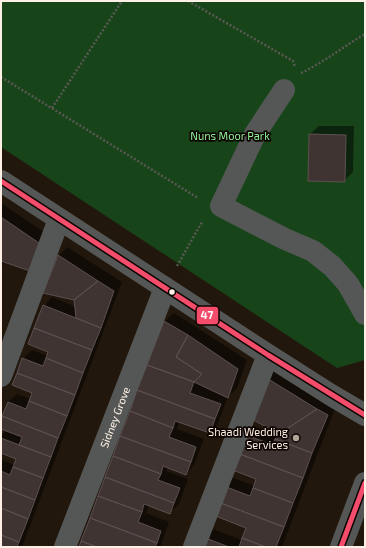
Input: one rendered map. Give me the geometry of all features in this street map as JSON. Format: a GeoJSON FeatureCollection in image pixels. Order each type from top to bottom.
{"type":"FeatureCollection","features":[{"type":"Feature","properties":{"kind":"street"},"geometry":{"type":"LineString","coordinates":[[291,83],[255,134],[216,205],[313,251],[332,266],[348,284],[365,314]]}},
{"type":"Feature","properties":{"kind":"street"},"geometry":{"type":"LineString","coordinates":[[1,181],[268,355],[365,415]]}},
{"type":"Feature","properties":{"kind":"street"},"geometry":{"type":"LineString","coordinates":[[1,376],[59,219]]}},
{"type":"Feature","properties":{"kind":"street","name":"Sidney Grove"},"geometry":{"type":"LineString","coordinates":[[65,547],[165,288]]}},
{"type":"Feature","properties":{"kind":"street"},"geometry":{"type":"LineString","coordinates":[[194,547],[268,355]]}},
{"type":"Feature","properties":{"kind":"street"},"geometry":{"type":"LineString","coordinates":[[341,547],[365,483]]}},
{"type":"Feature","properties":{"kind":"path"},"geometry":{"type":"LineString","coordinates":[[52,108],[122,1]]}},
{"type":"Feature","properties":{"kind":"path"},"geometry":{"type":"LineString","coordinates":[[188,1],[293,61],[291,83]]}},
{"type":"Feature","properties":{"kind":"path"},"geometry":{"type":"LineString","coordinates":[[291,83],[345,45],[365,34]]}},
{"type":"Feature","properties":{"kind":"path"},"geometry":{"type":"LineString","coordinates":[[1,77],[193,196],[216,205],[165,288]]}},
{"type":"Feature","properties":{"kind":"green space","name":"Nuns Moor Park"},"geometry":{"type":"Polygon","coordinates":[[[1,1],[365,1],[365,360],[337,368],[1,147],[1,1]]]}},
{"type":"Feature","properties":{"kind":"building"},"geometry":{"type":"Polygon","coordinates":[[[309,134],[346,135],[345,182],[308,181],[309,134]]]}},
{"type":"Feature","properties":{"kind":"building"},"geometry":{"type":"Polygon","coordinates":[[[1,217],[39,243],[30,271],[1,261],[1,217]]]}},
{"type":"Feature","properties":{"kind":"building"},"geometry":{"type":"Polygon","coordinates":[[[58,255],[98,281],[74,300],[43,293],[58,255]]]}},
{"type":"Feature","properties":{"kind":"building"},"geometry":{"type":"Polygon","coordinates":[[[98,281],[114,291],[101,328],[76,318],[74,300],[98,281]]]}},
{"type":"Feature","properties":{"kind":"building"},"geometry":{"type":"Polygon","coordinates":[[[43,305],[101,328],[92,350],[34,328],[43,305]]]}},
{"type":"Feature","properties":{"kind":"building"},"geometry":{"type":"Polygon","coordinates":[[[164,321],[188,335],[176,357],[202,374],[194,382],[147,365],[164,321]]]}},
{"type":"Feature","properties":{"kind":"building"},"geometry":{"type":"Polygon","coordinates":[[[34,328],[92,350],[83,373],[46,358],[48,352],[28,344],[34,328]]]}},
{"type":"Feature","properties":{"kind":"building"},"geometry":{"type":"Polygon","coordinates":[[[188,335],[238,369],[228,398],[194,382],[202,374],[176,357],[188,335]]]}},
{"type":"Feature","properties":{"kind":"building"},"geometry":{"type":"Polygon","coordinates":[[[22,358],[43,366],[46,358],[83,373],[75,395],[17,373],[22,358]]]}},
{"type":"Feature","properties":{"kind":"building"},"geometry":{"type":"Polygon","coordinates":[[[147,365],[194,382],[190,393],[221,404],[215,419],[137,390],[147,365]]]}},
{"type":"Feature","properties":{"kind":"building"},"geometry":{"type":"Polygon","coordinates":[[[17,373],[75,395],[67,416],[29,401],[32,393],[12,385],[17,373]]]}},
{"type":"Feature","properties":{"kind":"building"},"geometry":{"type":"Polygon","coordinates":[[[265,377],[317,409],[279,434],[248,417],[265,377]]]}},
{"type":"Feature","properties":{"kind":"building"},"geometry":{"type":"Polygon","coordinates":[[[137,390],[215,419],[210,433],[175,421],[173,428],[130,411],[137,390]]]}},
{"type":"Feature","properties":{"kind":"building"},"geometry":{"type":"Polygon","coordinates":[[[29,401],[67,416],[58,438],[2,416],[8,402],[26,409],[29,401]]]}},
{"type":"Feature","properties":{"kind":"building"},"geometry":{"type":"Polygon","coordinates":[[[317,409],[328,415],[312,453],[275,439],[279,434],[317,409]]]}},
{"type":"Feature","properties":{"kind":"building"},"geometry":{"type":"Polygon","coordinates":[[[130,411],[173,428],[169,437],[196,447],[191,462],[120,436],[130,411]]]}},
{"type":"Feature","properties":{"kind":"building"},"geometry":{"type":"Polygon","coordinates":[[[2,416],[58,438],[51,457],[19,445],[22,437],[1,429],[2,416]]]}},
{"type":"Feature","properties":{"kind":"building"},"geometry":{"type":"Polygon","coordinates":[[[244,434],[273,445],[275,439],[312,453],[303,478],[237,453],[244,434]]]}},
{"type":"Feature","properties":{"kind":"building"},"geometry":{"type":"Polygon","coordinates":[[[120,436],[191,462],[186,475],[163,466],[161,474],[113,456],[120,436]]]}},
{"type":"Feature","properties":{"kind":"building"},"geometry":{"type":"Polygon","coordinates":[[[1,438],[51,457],[43,478],[13,467],[16,459],[1,453],[1,438]]]}},
{"type":"Feature","properties":{"kind":"building"},"geometry":{"type":"Polygon","coordinates":[[[237,453],[303,478],[293,503],[253,488],[256,479],[230,469],[237,453]]]}},
{"type":"Feature","properties":{"kind":"building"},"geometry":{"type":"Polygon","coordinates":[[[113,456],[161,474],[158,480],[180,488],[174,503],[105,477],[113,456]]]}},
{"type":"Feature","properties":{"kind":"building"},"geometry":{"type":"Polygon","coordinates":[[[13,467],[43,478],[35,500],[1,487],[1,471],[10,475],[13,467]]]}},
{"type":"Feature","properties":{"kind":"building"},"geometry":{"type":"Polygon","coordinates":[[[105,477],[174,503],[170,514],[144,504],[142,512],[98,496],[105,477]]]}},
{"type":"Feature","properties":{"kind":"building"},"geometry":{"type":"Polygon","coordinates":[[[224,486],[250,496],[253,488],[293,503],[284,527],[218,502],[224,486]]]}},
{"type":"Feature","properties":{"kind":"building"},"geometry":{"type":"Polygon","coordinates":[[[1,487],[35,500],[28,519],[1,508],[1,487]]]}},
{"type":"Feature","properties":{"kind":"building"},"geometry":{"type":"Polygon","coordinates":[[[98,496],[142,512],[138,522],[161,531],[157,543],[90,518],[98,496]]]}},
{"type":"Feature","properties":{"kind":"building"},"geometry":{"type":"Polygon","coordinates":[[[218,502],[284,527],[276,547],[266,547],[242,538],[246,528],[213,515],[218,502]]]}},
{"type":"Feature","properties":{"kind":"building"},"geometry":{"type":"Polygon","coordinates":[[[1,508],[28,519],[19,542],[1,535],[1,508]]]}},
{"type":"Feature","properties":{"kind":"building"},"geometry":{"type":"Polygon","coordinates":[[[90,518],[157,543],[155,547],[97,547],[81,541],[90,518]]]}},
{"type":"Feature","properties":{"kind":"building"},"geometry":{"type":"Polygon","coordinates":[[[1,535],[19,542],[17,547],[1,547],[1,535]]]}},
{"type":"Feature","properties":{"kind":"building"},"geometry":{"type":"Polygon","coordinates":[[[203,537],[229,547],[199,547],[203,537]]]}},
{"type":"Feature","properties":{"kind":"building"},"geometry":{"type":"Polygon","coordinates":[[[242,538],[266,547],[239,547],[242,538]]]}},
{"type":"Feature","properties":{"kind":"building"},"geometry":{"type":"Polygon","coordinates":[[[81,541],[97,547],[79,547],[81,541]]]}},
{"type":"Feature","properties":{"kind":"transit line","name":"47"},"geometry":{"type":"LineString","coordinates":[[1,181],[268,355],[365,415]]}},
{"type":"Feature","properties":{"kind":"transit line","name":"47"},"geometry":{"type":"LineString","coordinates":[[341,547],[365,483]]}},
{"type":"Feature","properties":{"kind":"place","name":"Shaadi Wedding Services"},"geometry":{"type":"Point","coordinates":[296,438]}}]}
